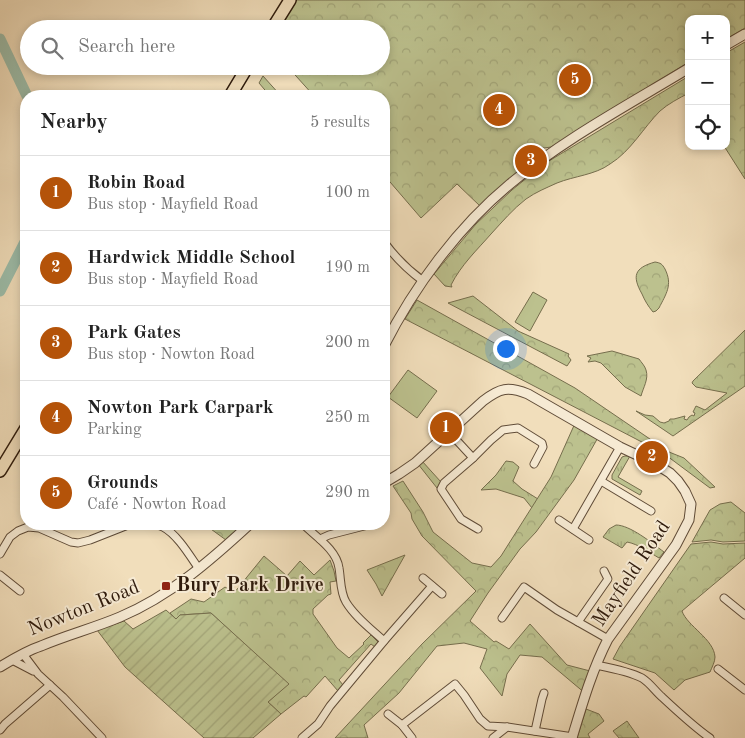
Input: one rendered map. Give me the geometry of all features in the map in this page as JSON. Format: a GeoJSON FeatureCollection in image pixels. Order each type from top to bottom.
{"type":"FeatureCollection","features":[{"type":"Feature","properties":{"kind":"highway"},"geometry":{"type":"LineString","coordinates":[[278,20],[290,0]]}},
{"type":"Feature","properties":{"kind":"highway"},"geometry":{"type":"LineString","coordinates":[[234,90],[243,75]]}},
{"type":"Feature","properties":{"kind":"highway"},"geometry":{"type":"LineString","coordinates":[[0,471],[20,438]]}},
{"type":"Feature","properties":{"kind":"street"},"geometry":{"type":"LineString","coordinates":[[730,43],[745,34]]}},
{"type":"Feature","properties":{"kind":"street"},"geometry":{"type":"LineString","coordinates":[[390,335],[400,316],[446,249],[509,184],[540,160],[685,70]]}},
{"type":"Feature","properties":{"kind":"street"},"geometry":{"type":"LineString","coordinates":[[390,250],[402,264],[423,281]]}},
{"type":"Feature","properties":{"kind":"street","name":"Mayfield Road"},"geometry":{"type":"LineString","coordinates":[[390,479],[415,462],[494,392],[504,389],[517,390],[528,394],[654,463],[670,473],[678,481],[691,504],[689,520],[676,546],[608,639],[591,678],[572,737]]}},
{"type":"Feature","properties":{"kind":"street"},"geometry":{"type":"LineString","coordinates":[[478,529],[461,519],[441,490],[444,483],[503,430],[518,428],[542,443],[543,447],[534,464]]}},
{"type":"Feature","properties":{"kind":"street"},"geometry":{"type":"LineString","coordinates":[[449,432],[473,458]]}},
{"type":"Feature","properties":{"kind":"street"},"geometry":{"type":"LineString","coordinates":[[573,529],[620,446]]}},
{"type":"Feature","properties":{"kind":"street"},"geometry":{"type":"LineString","coordinates":[[601,481],[651,511]]}},
{"type":"Feature","properties":{"kind":"street"},"geometry":{"type":"LineString","coordinates":[[559,520],[590,540]]}},
{"type":"Feature","properties":{"kind":"street"},"geometry":{"type":"LineString","coordinates":[[0,554],[10,537],[20,530]]}},
{"type":"Feature","properties":{"kind":"street"},"geometry":{"type":"LineString","coordinates":[[44,530],[71,542],[78,543],[113,530]]}},
{"type":"Feature","properties":{"kind":"street"},"geometry":{"type":"LineString","coordinates":[[167,530],[200,569]]}},
{"type":"Feature","properties":{"kind":"street","name":"Nowton Road"},"geometry":{"type":"LineString","coordinates":[[0,667],[39,646],[122,616],[159,597],[200,569],[243,530]]}},
{"type":"Feature","properties":{"kind":"street"},"geometry":{"type":"LineString","coordinates":[[310,530],[336,558],[346,602],[361,620],[384,641]]}},
{"type":"Feature","properties":{"kind":"street"},"geometry":{"type":"LineString","coordinates":[[320,539],[349,530]]}},
{"type":"Feature","properties":{"kind":"street"},"geometry":{"type":"LineString","coordinates":[[578,622],[608,579],[604,571]]}},
{"type":"Feature","properties":{"kind":"street"},"geometry":{"type":"LineString","coordinates":[[0,575],[17,586]]}},
{"type":"Feature","properties":{"kind":"street"},"geometry":{"type":"LineString","coordinates":[[423,578],[442,594]]}},
{"type":"Feature","properties":{"kind":"street"},"geometry":{"type":"LineString","coordinates":[[302,738],[318,724],[330,706],[432,586]]}},
{"type":"Feature","properties":{"kind":"street"},"geometry":{"type":"LineString","coordinates":[[502,618],[524,588],[557,610],[608,639]]}},
{"type":"Feature","properties":{"kind":"street"},"geometry":{"type":"LineString","coordinates":[[724,598],[745,615]]}},
{"type":"Feature","properties":{"kind":"street"},"geometry":{"type":"LineString","coordinates":[[23,654],[38,674],[102,738]]}},
{"type":"Feature","properties":{"kind":"street"},"geometry":{"type":"LineString","coordinates":[[12,660],[38,674]]}},
{"type":"Feature","properties":{"kind":"street"},"geometry":{"type":"LineString","coordinates":[[596,665],[622,671],[645,680],[660,696],[710,738]]}},
{"type":"Feature","properties":{"kind":"street"},"geometry":{"type":"LineString","coordinates":[[718,669],[745,690]]}},
{"type":"Feature","properties":{"kind":"street"},"geometry":{"type":"LineString","coordinates":[[402,725],[455,684],[480,719],[488,726],[572,737]]}},
{"type":"Feature","properties":{"kind":"street"},"geometry":{"type":"LineString","coordinates":[[0,730],[50,685]]}},
{"type":"Feature","properties":{"kind":"street"},"geometry":{"type":"LineString","coordinates":[[535,731],[544,693]]}},
{"type":"Feature","properties":{"kind":"street"},"geometry":{"type":"LineString","coordinates":[[388,714],[402,725],[412,738]]}},
{"type":"Feature","properties":{"kind":"street"},"geometry":{"type":"LineString","coordinates":[[493,738],[507,727]]}},
{"type":"Feature","properties":{"kind":"green space"},"geometry":{"type":"Polygon","coordinates":[[[293,0],[745,0],[745,28],[730,37],[730,15],[685,15],[685,64],[551,147],[544,148],[536,145],[529,149],[530,157],[527,163],[480,206],[457,184],[421,218],[390,182],[390,90],[309,90],[295,75],[390,75],[390,20],[281,20],[293,0]]]}},
{"type":"Feature","properties":{"kind":"green space"},"geometry":{"type":"Polygon","coordinates":[[[745,42],[745,179],[727,150],[730,150],[730,51],[745,42]]]}},
{"type":"Feature","properties":{"kind":"green space"},"geometry":{"type":"Polygon","coordinates":[[[263,76],[276,90],[265,90],[259,83],[263,76]]]}},
{"type":"Feature","properties":{"kind":"green space"},"geometry":{"type":"Polygon","coordinates":[[[685,78],[685,95],[660,111],[624,153],[598,171],[557,183],[526,199],[470,258],[455,278],[451,285],[452,287],[445,286],[434,274],[476,224],[512,190],[544,164],[685,78]]]}},
{"type":"Feature","properties":{"kind":"green space"},"geometry":{"type":"Polygon","coordinates":[[[655,262],[661,264],[665,269],[668,285],[659,308],[653,312],[644,299],[636,278],[639,270],[655,262]]]}},
{"type":"Feature","properties":{"kind":"green space"},"geometry":{"type":"Polygon","coordinates":[[[533,292],[547,300],[530,331],[515,322],[533,292]]]}},
{"type":"Feature","properties":{"kind":"green space"},"geometry":{"type":"Polygon","coordinates":[[[473,296],[518,331],[569,354],[568,356],[571,360],[567,366],[448,303],[473,296]]]}},
{"type":"Feature","properties":{"kind":"green space"},"geometry":{"type":"Polygon","coordinates":[[[417,300],[575,388],[669,452],[684,458],[715,487],[710,488],[663,453],[405,319],[417,300]]]}},
{"type":"Feature","properties":{"kind":"green space"},"geometry":{"type":"Polygon","coordinates":[[[745,330],[745,386],[673,436],[636,411],[653,416],[664,423],[670,419],[685,416],[684,419],[687,420],[692,415],[694,416],[695,413],[693,412],[696,406],[705,410],[727,393],[696,387],[692,383],[693,381],[745,330]]]}},
{"type":"Feature","properties":{"kind":"green space"},"geometry":{"type":"Polygon","coordinates":[[[612,351],[639,359],[644,366],[647,377],[641,396],[625,387],[601,363],[595,361],[588,362],[591,358],[587,356],[612,351]]]}},
{"type":"Feature","properties":{"kind":"green space"},"geometry":{"type":"Polygon","coordinates":[[[408,370],[437,391],[417,418],[390,398],[390,394],[408,370]]]}},
{"type":"Feature","properties":{"kind":"green space"},"geometry":{"type":"Polygon","coordinates":[[[576,421],[600,434],[574,480],[536,532],[520,549],[470,621],[494,642],[496,641],[509,649],[530,624],[567,665],[594,672],[586,694],[542,657],[520,655],[507,674],[502,696],[480,668],[487,649],[464,643],[437,646],[399,693],[364,725],[368,738],[335,738],[422,644],[476,591],[422,536],[412,519],[411,513],[393,486],[403,481],[423,512],[433,532],[472,563],[491,567],[501,556],[551,477],[576,421]]]}},
{"type":"Feature","properties":{"kind":"green space"},"geometry":{"type":"Polygon","coordinates":[[[630,456],[618,477],[642,491],[640,495],[612,479],[612,475],[622,457],[630,456]]]}},
{"type":"Feature","properties":{"kind":"green space"},"geometry":{"type":"Polygon","coordinates":[[[422,461],[441,482],[437,488],[418,464],[422,461]]]}},
{"type":"Feature","properties":{"kind":"green space"},"geometry":{"type":"Polygon","coordinates":[[[506,461],[513,462],[519,467],[513,481],[538,499],[532,508],[524,498],[496,489],[481,490],[496,475],[506,461]]]}},
{"type":"Feature","properties":{"kind":"green space"},"geometry":{"type":"Polygon","coordinates":[[[731,502],[745,513],[745,541],[723,542],[711,540],[692,542],[710,510],[720,504],[731,502]]]}},
{"type":"Feature","properties":{"kind":"green space"},"geometry":{"type":"Polygon","coordinates":[[[616,525],[634,531],[664,552],[659,558],[635,544],[627,542],[622,548],[603,537],[609,529],[616,525]]]}},
{"type":"Feature","properties":{"kind":"green space"},"geometry":{"type":"Polygon","coordinates":[[[212,530],[237,530],[226,540],[212,530]]]}},
{"type":"Feature","properties":{"kind":"green space"},"geometry":{"type":"Polygon","coordinates":[[[711,542],[723,544],[745,543],[745,558],[682,611],[689,622],[714,650],[715,659],[710,672],[685,680],[674,690],[655,673],[613,659],[620,646],[691,544],[711,542]]]}},
{"type":"Feature","properties":{"kind":"green space"},"geometry":{"type":"Polygon","coordinates":[[[405,555],[382,596],[367,570],[405,555]]]}},
{"type":"Feature","properties":{"kind":"green space"},"geometry":{"type":"Polygon","coordinates":[[[264,556],[287,576],[300,561],[314,575],[330,560],[336,581],[330,582],[331,594],[313,609],[313,614],[337,648],[349,658],[371,635],[378,642],[375,647],[371,644],[339,680],[343,685],[338,691],[325,676],[306,697],[304,696],[281,714],[268,702],[288,684],[211,613],[180,615],[176,619],[170,613],[191,599],[204,602],[225,587],[234,593],[264,556]]]}},
{"type":"Feature","properties":{"kind":"green space"},"geometry":{"type":"Polygon","coordinates":[[[166,610],[176,619],[180,615],[211,613],[289,684],[268,702],[281,714],[253,738],[204,738],[125,667],[97,630],[124,621],[133,629],[166,610]]]}},
{"type":"Feature","properties":{"kind":"green space"},"geometry":{"type":"Polygon","coordinates":[[[586,709],[599,714],[604,721],[588,734],[590,738],[577,738],[586,709]]]}},
{"type":"Feature","properties":{"kind":"green space"},"geometry":{"type":"Polygon","coordinates":[[[627,721],[639,738],[619,738],[613,731],[627,721]]]}},
{"type":"Feature","properties":{"kind":"waterway"},"geometry":{"type":"LineString","coordinates":[[0,39],[24,90]]}},
{"type":"Feature","properties":{"kind":"waterway"},"geometry":{"type":"LineString","coordinates":[[0,291],[20,252]]}},
{"type":"Feature","properties":{"kind":"place","name":"Grounds"},"geometry":{"type":"Point","coordinates":[575,80]}},
{"type":"Feature","properties":{"kind":"place","name":"Nowton Park Carpark"},"geometry":{"type":"Point","coordinates":[499,110]}},
{"type":"Feature","properties":{"kind":"place","name":"Park Gates"},"geometry":{"type":"Point","coordinates":[531,161]}},
{"type":"Feature","properties":{"kind":"place","name":"Robin Road"},"geometry":{"type":"Point","coordinates":[446,428]}},
{"type":"Feature","properties":{"kind":"place","name":"Hardwick Middle School"},"geometry":{"type":"Point","coordinates":[652,457]}},
{"type":"Feature","properties":{"kind":"place","name":"Bury Park Drive"},"geometry":{"type":"Point","coordinates":[166,586]}}]}
